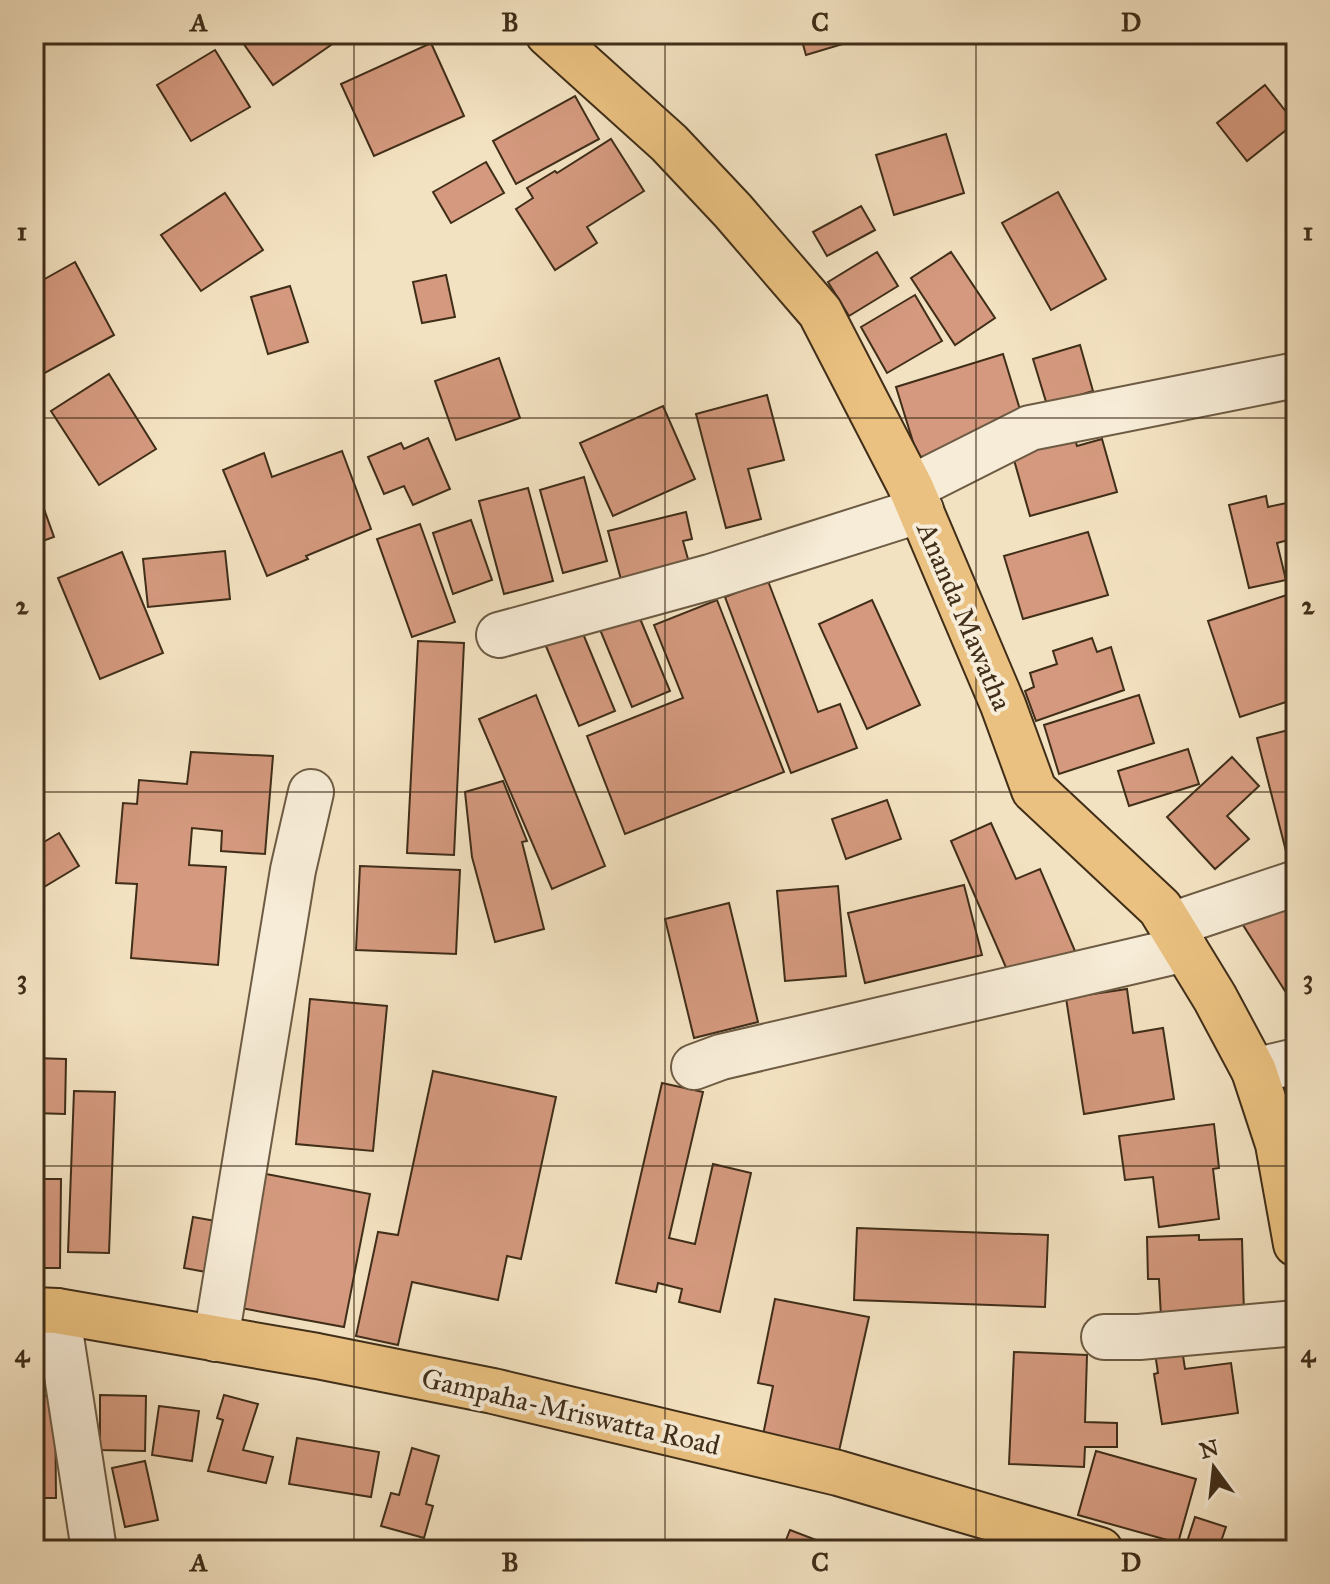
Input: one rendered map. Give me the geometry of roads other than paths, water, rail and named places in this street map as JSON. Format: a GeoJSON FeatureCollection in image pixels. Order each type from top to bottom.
{"type":"FeatureCollection","features":[{"type":"Feature","properties":{"kind":"main road","name":"Ananda Mawatha"},"geometry":{"type":"LineString","coordinates":[[548,34],[669,143],[733,211],[820,312],[916,499],[1003,705],[1034,790],[1160,908],[1254,1071],[1278,1144],[1296,1244]]}},
{"type":"Feature","properties":{"kind":"main road","name":"Gampaha-Mriswatta Road"},"geometry":{"type":"LineString","coordinates":[[45,1311],[317,1356],[493,1391],[838,1473],[1100,1550]]}},
{"type":"Feature","properties":{"kind":"street"},"geometry":{"type":"LineString","coordinates":[[499,635],[710,577],[916,499],[1030,428],[1296,375]]}},
{"type":"Feature","properties":{"kind":"street"},"geometry":{"type":"LineString","coordinates":[[216,1339],[293,870],[311,792]]}},
{"type":"Feature","properties":{"kind":"street"},"geometry":{"type":"LineString","coordinates":[[694,1067],[721,1057],[1178,937],[1296,883]]}},
{"type":"Feature","properties":{"kind":"street"},"geometry":{"type":"LineString","coordinates":[[1254,1071],[1296,1061]]}},
{"type":"Feature","properties":{"kind":"street"},"geometry":{"type":"LineString","coordinates":[[45,1311],[94,1550]]}},
{"type":"Feature","properties":{"kind":"street"},"geometry":{"type":"LineString","coordinates":[[1104,1337],[1139,1337],[1296,1323]]}}]}
